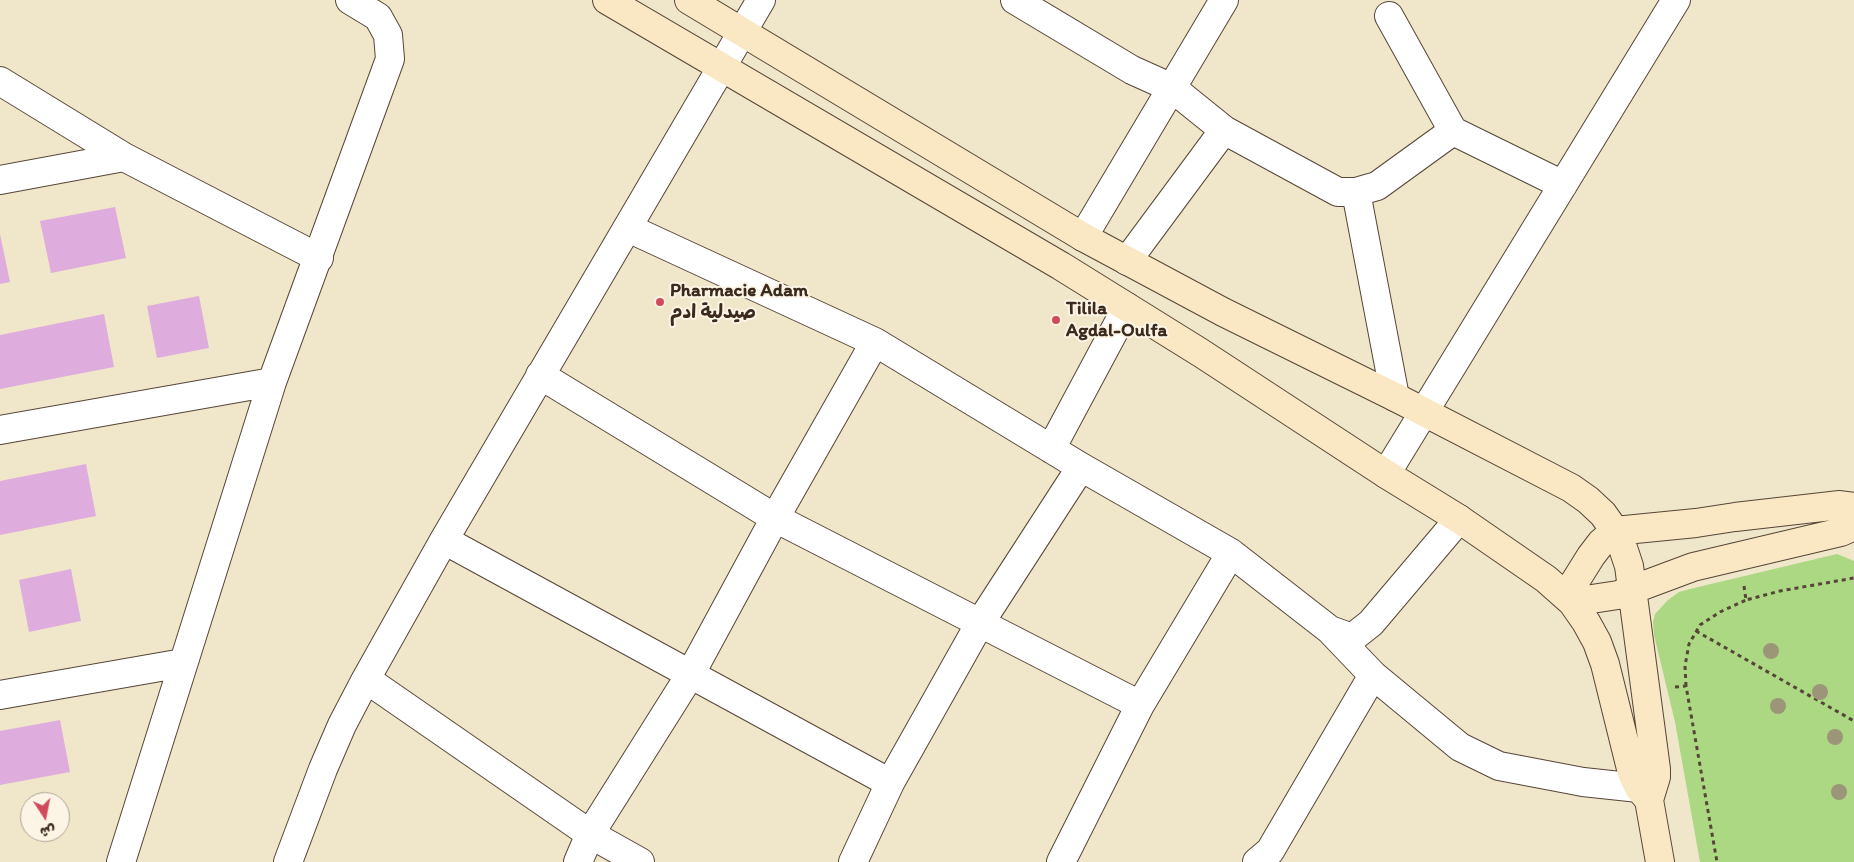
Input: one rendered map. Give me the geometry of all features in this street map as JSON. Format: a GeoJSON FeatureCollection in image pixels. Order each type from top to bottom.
{"type":"FeatureCollection","features":[{"type":"Feature","properties":{"kind":"street"},"geometry":{"type":"LineString","coordinates":[[121,862],[272,382],[319,258],[390,59],[388,35],[378,17],[350,0]]}},
{"type":"Feature","properties":{"kind":"street"},"geometry":{"type":"LineString","coordinates":[[607,0],[1061,266],[1201,353],[1386,474],[1459,519],[1546,579],[1569,599],[1586,622],[1597,642],[1632,773],[1644,794],[1660,862]]}},
{"type":"Feature","properties":{"kind":"street"},"geometry":{"type":"LineString","coordinates":[[689,0],[1083,237],[1223,312],[1395,397],[1572,488],[1603,514],[1615,531],[1629,566],[1656,769],[1656,777],[1644,794]]}},
{"type":"Feature","properties":{"kind":"street"},"geometry":{"type":"LineString","coordinates":[[288,862],[322,768],[366,679],[540,375],[762,0]]}},
{"type":"Feature","properties":{"kind":"street"},"geometry":{"type":"LineString","coordinates":[[1015,0],[1132,70],[1172,88],[1224,130],[1338,192],[1356,192],[1377,186],[1452,131]]}},
{"type":"Feature","properties":{"kind":"street"},"geometry":{"type":"LineString","coordinates":[[1083,237],[1224,0]]}},
{"type":"Feature","properties":{"kind":"street"},"geometry":{"type":"LineString","coordinates":[[1386,474],[1676,0]]}},
{"type":"Feature","properties":{"kind":"street"},"geometry":{"type":"LineString","coordinates":[[1389,16],[1452,131],[1563,185]]}},
{"type":"Feature","properties":{"kind":"street"},"geometry":{"type":"LineString","coordinates":[[0,81],[124,157],[319,258]]}},
{"type":"Feature","properties":{"kind":"street"},"geometry":{"type":"LineString","coordinates":[[1127,261],[1224,130]]}},
{"type":"Feature","properties":{"kind":"street"},"geometry":{"type":"LineString","coordinates":[[0,180],[124,157]]}},
{"type":"Feature","properties":{"kind":"street"},"geometry":{"type":"LineString","coordinates":[[1356,192],[1395,397]]}},
{"type":"Feature","properties":{"kind":"street"},"geometry":{"type":"LineString","coordinates":[[628,228],[875,342],[1081,467],[1231,552],[1330,630],[1373,675],[1460,747],[1499,766],[1644,794]]}},
{"type":"Feature","properties":{"kind":"street"},"geometry":{"type":"LineString","coordinates":[[1051,448],[1127,308]]}},
{"type":"Feature","properties":{"kind":"street"},"geometry":{"type":"LineString","coordinates":[[578,862],[590,834],[690,676],[775,518],[875,342]]}},
{"type":"Feature","properties":{"kind":"street"},"geometry":{"type":"LineString","coordinates":[[540,375],[775,518],[1140,705]]}},
{"type":"Feature","properties":{"kind":"street"},"geometry":{"type":"LineString","coordinates":[[0,430],[272,382]]}},
{"type":"Feature","properties":{"kind":"street"},"geometry":{"type":"LineString","coordinates":[[853,862],[890,783],[980,624],[1081,467]]}},
{"type":"Feature","properties":{"kind":"street"},"geometry":{"type":"LineString","coordinates":[[1569,599],[1596,550],[1615,531],[1840,505],[1854,507]]}},
{"type":"Feature","properties":{"kind":"street"},"geometry":{"type":"LineString","coordinates":[[1330,630],[1352,638],[1371,623],[1459,519]]}},
{"type":"Feature","properties":{"kind":"street"},"geometry":{"type":"LineString","coordinates":[[1569,599],[1618,595],[1692,568],[1841,532],[1854,526]]}},
{"type":"Feature","properties":{"kind":"street"},"geometry":{"type":"LineString","coordinates":[[444,540],[690,676],[890,783]]}},
{"type":"Feature","properties":{"kind":"street"},"geometry":{"type":"LineString","coordinates":[[1061,862],[1140,705],[1231,552]]}},
{"type":"Feature","properties":{"kind":"street"},"geometry":{"type":"LineString","coordinates":[[0,694],[183,663]]}},
{"type":"Feature","properties":{"kind":"street"},"geometry":{"type":"LineString","coordinates":[[1257,862],[1270,851],[1373,675]]}},
{"type":"Feature","properties":{"kind":"street"},"geometry":{"type":"LineString","coordinates":[[366,679],[590,834],[640,862]]}},
{"type":"Feature","properties":{"kind":"path"},"geometry":{"type":"LineString","coordinates":[[1739,556],[1746,600]]}},
{"type":"Feature","properties":{"kind":"path"},"geometry":{"type":"LineString","coordinates":[[1717,862],[1686,686],[1689,644],[1700,625],[1720,612],[1746,600],[1780,591],[1854,578]]}},
{"type":"Feature","properties":{"kind":"path"},"geometry":{"type":"LineString","coordinates":[[1696,631],[1854,721]]}},
{"type":"Feature","properties":{"kind":"path"},"geometry":{"type":"LineString","coordinates":[[1646,692],[1686,686]]}},
{"type":"Feature","properties":{"kind":"green space"},"geometry":{"type":"Polygon","coordinates":[[[1837,554],[1854,561],[1854,862],[1700,862],[1675,722],[1654,635],[1653,622],[1655,614],[1668,600],[1679,592],[1837,554]]]}},
{"type":"Feature","properties":{"kind":"building"},"geometry":{"type":"Polygon","coordinates":[[[115,207],[126,258],[51,273],[40,221],[115,207]]]}},
{"type":"Feature","properties":{"kind":"building"},"geometry":{"type":"Polygon","coordinates":[[[0,234],[10,282],[0,284],[0,234]]]}},
{"type":"Feature","properties":{"kind":"building"},"geometry":{"type":"Polygon","coordinates":[[[199,296],[209,348],[157,358],[147,306],[199,296]]]}},
{"type":"Feature","properties":{"kind":"building"},"geometry":{"type":"Polygon","coordinates":[[[104,314],[114,367],[0,389],[0,335],[104,314]]]}},
{"type":"Feature","properties":{"kind":"building"},"geometry":{"type":"Polygon","coordinates":[[[86,464],[96,516],[0,535],[0,481],[86,464]]]}},
{"type":"Feature","properties":{"kind":"building"},"geometry":{"type":"Polygon","coordinates":[[[71,569],[81,621],[29,632],[19,580],[71,569]]]}},
{"type":"Feature","properties":{"kind":"building"},"geometry":{"type":"Polygon","coordinates":[[[60,720],[70,772],[0,785],[0,731],[60,720]]]}},
{"type":"Feature","properties":{"kind":"place","name":"Pharmacie Adam صيدلية ادم"},"geometry":{"type":"Point","coordinates":[660,302]}},
{"type":"Feature","properties":{"kind":"place","name":"Tilila Agdal-Oulfa"},"geometry":{"type":"Point","coordinates":[1056,320]}}]}
